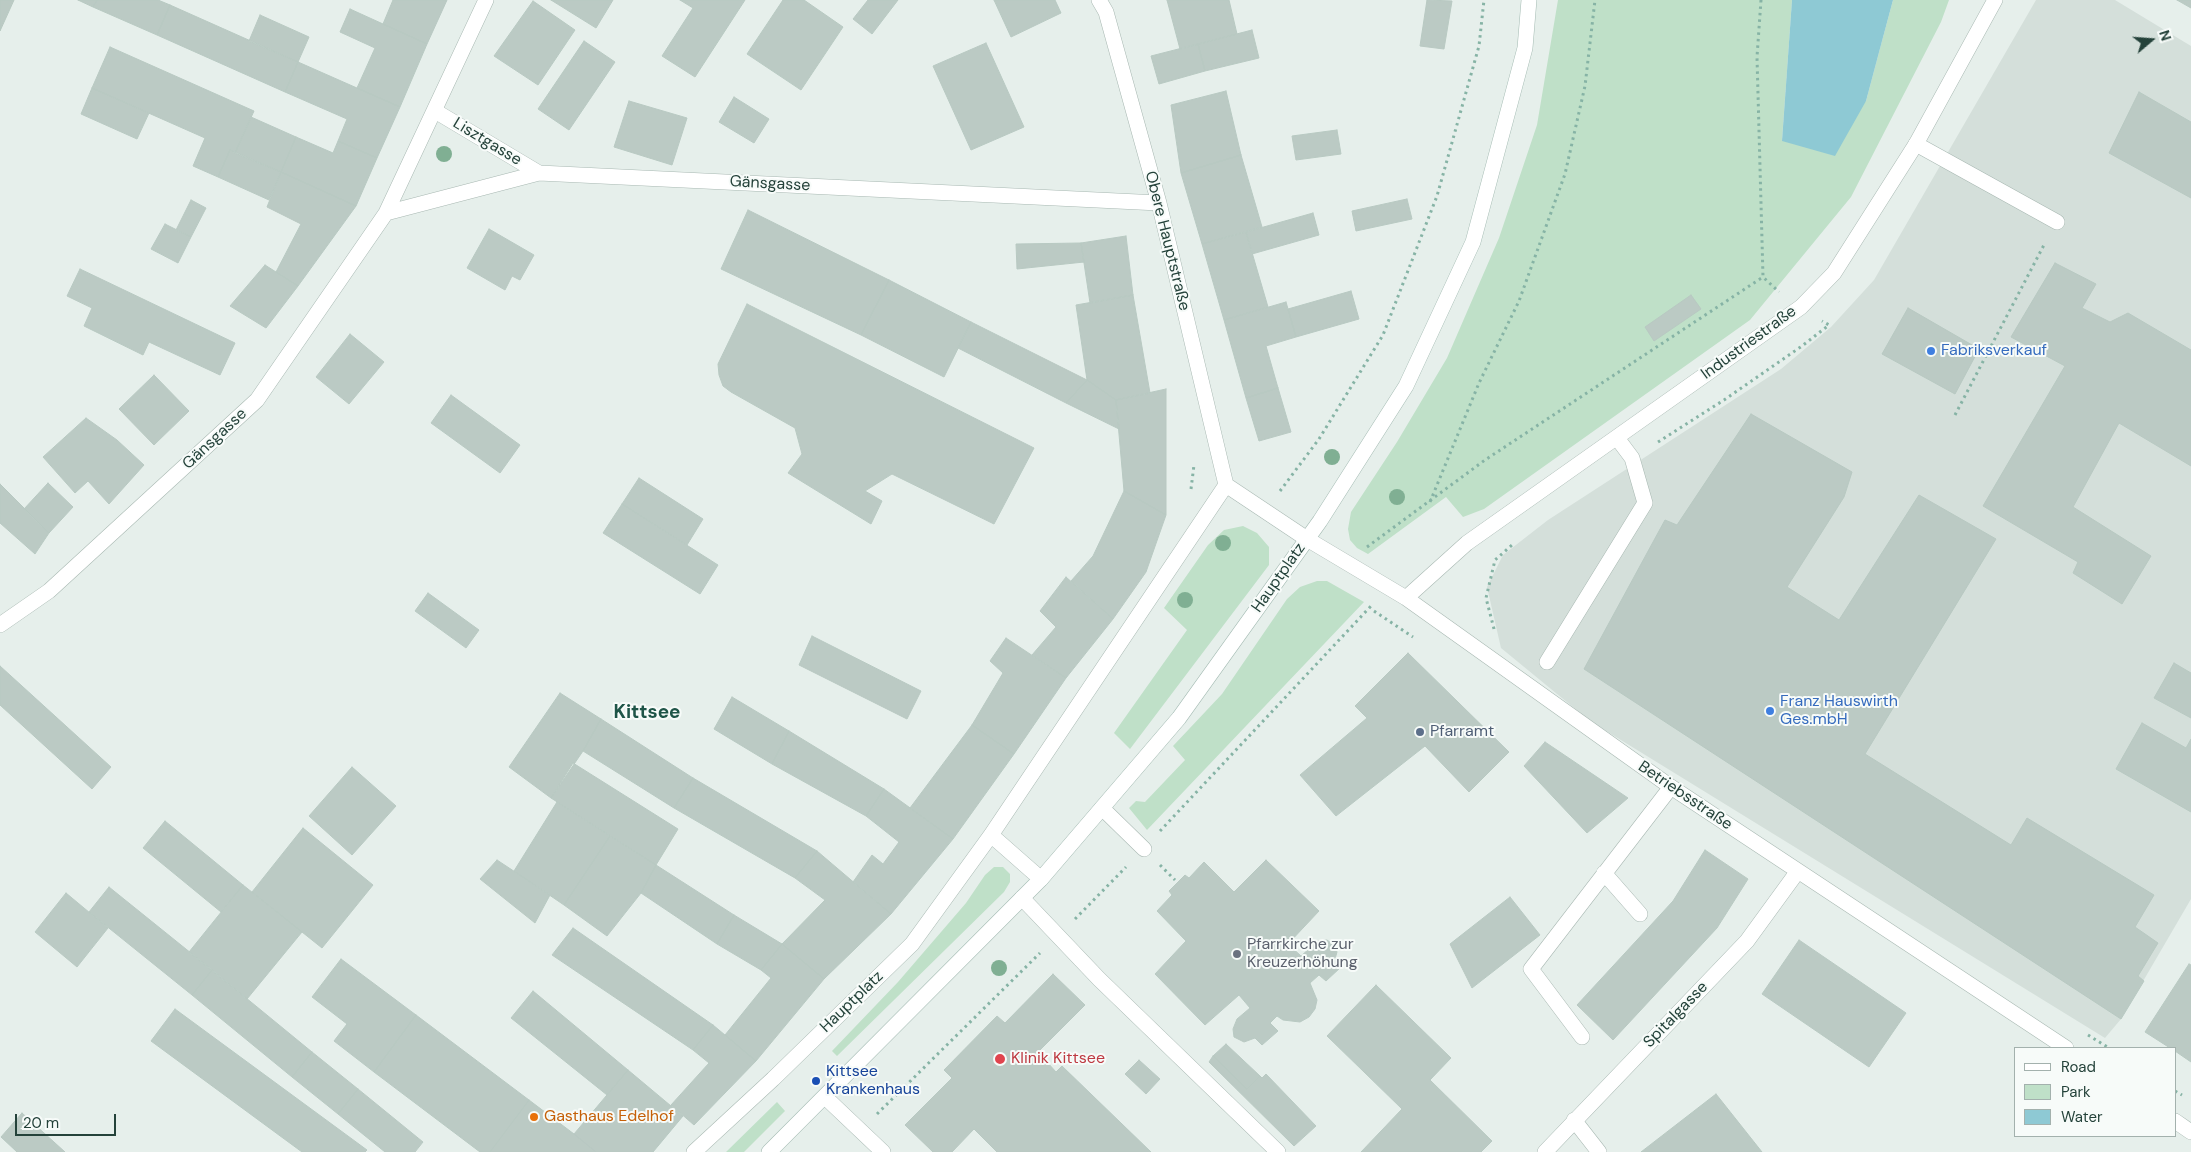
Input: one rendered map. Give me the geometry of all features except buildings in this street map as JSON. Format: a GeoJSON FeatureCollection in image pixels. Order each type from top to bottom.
{"type":"FeatureCollection","features":[{"type":"Feature","properties":{"kind":"street","name":"Gänsgasse"},"geometry":{"type":"LineString","coordinates":[[0,625],[50,591],[257,400],[386,213],[436,111],[486,0]]}},
{"type":"Feature","properties":{"kind":"street","name":"Obere Hauptstraße"},"geometry":{"type":"LineString","coordinates":[[1099,0],[1106,12],[1159,203],[1226,485]]}},
{"type":"Feature","properties":{"kind":"street"},"geometry":{"type":"LineString","coordinates":[[1307,539],[1406,386],[1473,242],[1525,48],[1529,0]]}},
{"type":"Feature","properties":{"kind":"street","name":"Industriestraße"},"geometry":{"type":"LineString","coordinates":[[1406,598],[1466,543],[1801,307],[1834,273],[1916,144],[1995,0]]}},
{"type":"Feature","properties":{"kind":"street","name":"Lisztgasse"},"geometry":{"type":"LineString","coordinates":[[436,111],[539,173]]}},
{"type":"Feature","properties":{"kind":"street"},"geometry":{"type":"LineString","coordinates":[[1916,144],[2057,222]]}},
{"type":"Feature","properties":{"kind":"street","name":"Gänsgasse"},"geometry":{"type":"LineString","coordinates":[[386,213],[539,173],[1159,203]]}},
{"type":"Feature","properties":{"kind":"street"},"geometry":{"type":"LineString","coordinates":[[1547,662],[1645,503],[1632,458],[1617,438]]}},
{"type":"Feature","properties":{"kind":"street","name":"Hauptplatz"},"geometry":{"type":"LineString","coordinates":[[694,1152],[773,1079],[912,944],[992,835],[1226,485],[1307,539],[1179,718],[1041,879],[770,1152]]}},
{"type":"Feature","properties":{"kind":"street","name":"Betriebsstraße"},"geometry":{"type":"LineString","coordinates":[[1307,539],[1406,598],[1670,787],[2064,1047]]}},
{"type":"Feature","properties":{"kind":"street"},"geometry":{"type":"LineString","coordinates":[[1582,1037],[1531,969],[1670,787]]}},
{"type":"Feature","properties":{"kind":"street"},"geometry":{"type":"LineString","coordinates":[[1102,808],[1144,849]]}},
{"type":"Feature","properties":{"kind":"street"},"geometry":{"type":"LineString","coordinates":[[992,835],[1041,879]]}},
{"type":"Feature","properties":{"kind":"street","name":"Spitalgasse"},"geometry":{"type":"LineString","coordinates":[[1545,1152],[1747,941],[1798,871]]}},
{"type":"Feature","properties":{"kind":"street"},"geometry":{"type":"LineString","coordinates":[[1604,874],[1640,914]]}},
{"type":"Feature","properties":{"kind":"street"},"geometry":{"type":"LineString","coordinates":[[1022,898],[1098,979],[1278,1152]]}},
{"type":"Feature","properties":{"kind":"street"},"geometry":{"type":"LineString","coordinates":[[826,1097],[883,1152]]}},
{"type":"Feature","properties":{"kind":"street"},"geometry":{"type":"LineString","coordinates":[[1574,1120],[1600,1152]]}},
{"type":"Feature","properties":{"kind":"street"},"geometry":{"type":"LineString","coordinates":[[2176,1122],[2191,1132]]}},
{"type":"Feature","properties":{"kind":"path"},"geometry":{"type":"LineString","coordinates":[[1265,511],[1319,439],[1383,335],[1437,196],[1479,46],[1484,0]]}},
{"type":"Feature","properties":{"kind":"path"},"geometry":{"type":"LineString","coordinates":[[1430,502],[1479,382],[1519,301],[1565,174],[1585,86],[1595,0]]}},
{"type":"Feature","properties":{"kind":"path"},"geometry":{"type":"LineString","coordinates":[[1348,562],[1485,460],[1763,277],[1758,57],[1761,0]]}},
{"type":"Feature","properties":{"kind":"path"},"geometry":{"type":"LineString","coordinates":[[1955,415],[2057,222]]}},
{"type":"Feature","properties":{"kind":"path"},"geometry":{"type":"LineString","coordinates":[[1632,458],[1724,400],[1829,325]]}},
{"type":"Feature","properties":{"kind":"path"},"geometry":{"type":"LineString","coordinates":[[1494,630],[1486,598],[1495,560],[1515,542]]}},
{"type":"Feature","properties":{"kind":"path"},"geometry":{"type":"LineString","coordinates":[[860,1130],[1144,849],[1389,588]]}},
{"type":"Feature","properties":{"kind":"path"},"geometry":{"type":"LineString","coordinates":[[2084,1032],[2107,1047]]}},
{"type":"Feature","properties":{"kind":"shaded area"},"geometry":{"type":"Polygon","coordinates":[[[2036,0],[2115,0],[2191,46],[2191,899],[2121,1019],[2105,1038],[1590,721],[1501,648],[1487,587],[1503,555],[1548,520],[1781,369],[1831,327],[1874,280],[2036,0]]]}},
{"type":"Feature","properties":{"kind":"green space"},"geometry":{"type":"Polygon","coordinates":[[[1558,0],[1792,0],[1782,141],[1866,101],[1893,0],[1949,0],[1941,22],[1851,197],[1750,320],[1484,509],[1463,517],[1446,497],[1368,554],[1357,548],[1350,540],[1348,529],[1351,512],[1397,442],[1447,358],[1499,238],[1537,125],[1558,0]]]}},
{"type":"Feature","properties":{"kind":"green space"},"geometry":{"type":"Polygon","coordinates":[[[1243,526],[1257,533],[1269,547],[1269,565],[1130,749],[1114,733],[1187,630],[1164,608],[1208,545],[1224,530],[1243,526]]]}},
{"type":"Feature","properties":{"kind":"green space"},"geometry":{"type":"Polygon","coordinates":[[[1317,581],[1327,581],[1364,602],[1147,830],[1129,808],[1136,801],[1145,802],[1185,760],[1173,746],[1222,694],[1287,599],[1300,587],[1317,581]]]}},
{"type":"Feature","properties":{"kind":"green space"},"geometry":{"type":"Polygon","coordinates":[[[994,867],[1003,867],[1010,874],[1010,882],[1004,892],[837,1056],[832,1051],[898,982],[966,903],[985,875],[994,867]]]}},
{"type":"Feature","properties":{"kind":"green space"},"geometry":{"type":"Polygon","coordinates":[[[777,1102],[785,1111],[744,1152],[726,1152],[777,1102]]]}},
{"type":"Feature","properties":{"kind":"water"},"geometry":{"type":"Polygon","coordinates":[[[1792,0],[1893,0],[1866,101],[1835,156],[1782,141],[1792,0]]]}},
{"type":"Feature","properties":{"kind":"place","name":"Fabriksverkauf"},"geometry":{"type":"Point","coordinates":[1931,351]}},
{"type":"Feature","properties":{"kind":"place","name":"Franz Hauswirth Ges.mbH"},"geometry":{"type":"Point","coordinates":[1770,711]}},
{"type":"Feature","properties":{"kind":"place","name":"Pfarramt"},"geometry":{"type":"Point","coordinates":[1420,732]}},
{"type":"Feature","properties":{"kind":"place","name":"Pfarrkirche zur Kreuzerhöhung"},"geometry":{"type":"Point","coordinates":[1237,954]}},
{"type":"Feature","properties":{"kind":"place","name":"Klinik Kittsee"},"geometry":{"type":"Point","coordinates":[1000,1059]}},
{"type":"Feature","properties":{"kind":"place","name":"Kittsee Krankenhaus"},"geometry":{"type":"Point","coordinates":[816,1081]}},
{"type":"Feature","properties":{"kind":"place","name":"Gasthaus Edelhof"},"geometry":{"type":"Point","coordinates":[534,1117]}},
{"type":"Feature","properties":{"kind":"district","name":"Kittsee"},"geometry":{"type":"Point","coordinates":[647,713]}}]}
